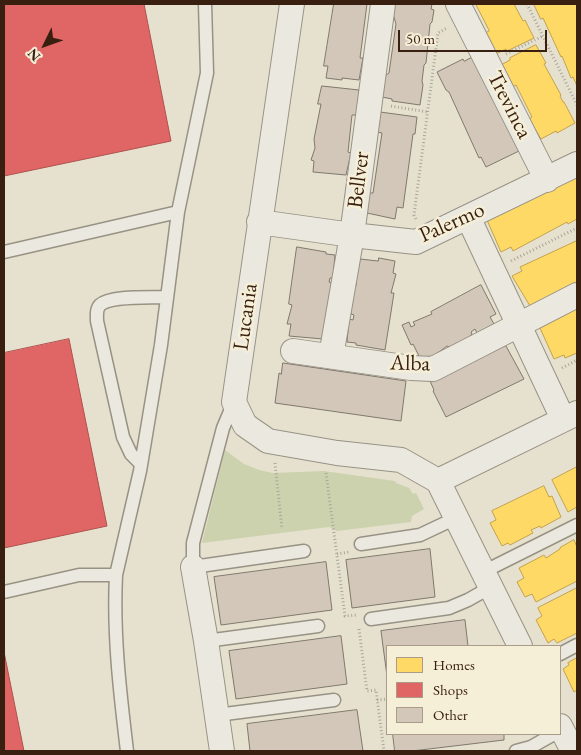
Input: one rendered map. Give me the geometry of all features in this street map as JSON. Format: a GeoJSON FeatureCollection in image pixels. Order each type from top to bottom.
{"type":"FeatureCollection","features":[{"type":"Feature","properties":{"kind":"street","name":"Lucania"},"geometry":{"type":"LineString","coordinates":[[234,402],[292,4]]}},
{"type":"Feature","properties":{"kind":"street","name":"Bellver"},"geometry":{"type":"LineString","coordinates":[[331,356],[352,235],[368,103],[383,4]]}},
{"type":"Feature","properties":{"kind":"street","name":"Trevinca"},"geometry":{"type":"LineString","coordinates":[[462,11],[547,180]]}},
{"type":"Feature","properties":{"kind":"street","name":"Palermo"},"geometry":{"type":"LineString","coordinates":[[259,222],[416,242],[577,164]]}},
{"type":"Feature","properties":{"kind":"street"},"geometry":{"type":"LineString","coordinates":[[438,481],[570,416],[519,325],[468,217]]}},
{"type":"Feature","properties":{"kind":"street","name":"Alba"},"geometry":{"type":"LineString","coordinates":[[293,351],[410,368],[433,369],[577,295]]}},
{"type":"Feature","properties":{"kind":"street"},"geometry":{"type":"LineString","coordinates":[[234,402],[245,425],[268,441],[401,460],[438,481],[520,645]]}},
{"type":"Feature","properties":{"kind":"street"},"geometry":{"type":"LineString","coordinates":[[193,567],[222,751]]}},
{"type":"Feature","properties":{"kind":"street"},"geometry":{"type":"LineString","coordinates":[[561,733],[572,751]]}},
{"type":"Feature","properties":{"kind":"lane"},"geometry":{"type":"LineString","coordinates":[[126,751],[120,694],[115,609],[116,576],[142,464],[178,212],[206,73],[205,4]]}},
{"type":"Feature","properties":{"kind":"lane"},"geometry":{"type":"LineString","coordinates":[[4,252],[178,212]]}},
{"type":"Feature","properties":{"kind":"lane"},"geometry":{"type":"LineString","coordinates":[[142,464],[131,454],[123,437],[97,321],[97,310],[100,305],[111,300],[167,297]]}},
{"type":"Feature","properties":{"kind":"lane"},"geometry":{"type":"LineString","coordinates":[[234,402],[223,428],[193,543],[193,567],[304,551]]}},
{"type":"Feature","properties":{"kind":"lane"},"geometry":{"type":"LineString","coordinates":[[361,544],[420,535],[456,518]]}},
{"type":"Feature","properties":{"kind":"lane"},"geometry":{"type":"LineString","coordinates":[[371,619],[449,608],[468,600],[487,579],[577,525]]}},
{"type":"Feature","properties":{"kind":"lane"},"geometry":{"type":"LineString","coordinates":[[4,592],[78,575],[116,576]]}},
{"type":"Feature","properties":{"kind":"lane"},"geometry":{"type":"LineString","coordinates":[[206,641],[318,626]]}},
{"type":"Feature","properties":{"kind":"lane"},"geometry":{"type":"LineString","coordinates":[[561,653],[577,645]]}},
{"type":"Feature","properties":{"kind":"lane"},"geometry":{"type":"LineString","coordinates":[[217,715],[334,700]]}},
{"type":"Feature","properties":{"kind":"lane"},"geometry":{"type":"LineString","coordinates":[[516,751],[531,748],[551,735]]}},
{"type":"Feature","properties":{"kind":"path"},"geometry":{"type":"LineString","coordinates":[[527,4],[577,105]]}},
{"type":"Feature","properties":{"kind":"path"},"geometry":{"type":"LineString","coordinates":[[426,237],[414,215],[438,33],[462,11]]}},
{"type":"Feature","properties":{"kind":"path"},"geometry":{"type":"LineString","coordinates":[[488,64],[543,36]]}},
{"type":"Feature","properties":{"kind":"path"},"geometry":{"type":"LineString","coordinates":[[368,103],[428,112]]}},
{"type":"Feature","properties":{"kind":"path"},"geometry":{"type":"LineString","coordinates":[[493,270],[577,228]]}},
{"type":"Feature","properties":{"kind":"path"},"geometry":{"type":"LineString","coordinates":[[275,442],[275,472],[282,529]]}},
{"type":"Feature","properties":{"kind":"path"},"geometry":{"type":"LineString","coordinates":[[323,450],[346,616],[357,614],[367,691],[376,690],[384,751]]}},
{"type":"Feature","properties":{"kind":"path"},"geometry":{"type":"LineString","coordinates":[[377,700],[386,699]]}},
{"type":"Feature","properties":{"kind":"green space"},"geometry":{"type":"Polygon","coordinates":[[[225,450],[244,464],[273,473],[324,471],[395,481],[409,488],[413,494],[416,493],[424,509],[412,516],[411,522],[337,531],[329,527],[202,543],[225,450]]]}},
{"type":"Feature","properties":{"kind":"building: Homes"},"geometry":{"type":"Polygon","coordinates":[[[476,4],[514,4],[534,38],[507,51],[506,49],[496,54],[485,33],[489,31],[476,4]]]}},
{"type":"Feature","properties":{"kind":"building: Homes"},"geometry":{"type":"Polygon","coordinates":[[[534,4],[577,4],[577,86],[573,77],[571,78],[543,18],[541,19],[534,4]]]}},
{"type":"Feature","properties":{"kind":"building: Homes"},"geometry":{"type":"Polygon","coordinates":[[[536,45],[575,123],[541,139],[529,119],[532,117],[516,85],[512,87],[501,65],[510,60],[510,58],[536,45]]]}},
{"type":"Feature","properties":{"kind":"building: Homes"},"geometry":{"type":"Polygon","coordinates":[[[577,173],[577,219],[568,224],[567,222],[513,251],[511,247],[501,252],[487,220],[577,173]]]}},
{"type":"Feature","properties":{"kind":"building: Homes"},"geometry":{"type":"Polygon","coordinates":[[[577,239],[577,284],[530,306],[512,276],[522,271],[520,267],[577,239]]]}},
{"type":"Feature","properties":{"kind":"building: Homes"},"geometry":{"type":"Polygon","coordinates":[[[577,307],[577,353],[565,358],[564,355],[554,359],[540,328],[577,307]]]}},
{"type":"Feature","properties":{"kind":"building: Homes"},"geometry":{"type":"Polygon","coordinates":[[[577,467],[577,507],[568,512],[552,480],[577,467]]]}},
{"type":"Feature","properties":{"kind":"building: Homes"},"geometry":{"type":"Polygon","coordinates":[[[544,486],[549,497],[552,496],[561,517],[541,528],[540,526],[531,530],[533,533],[510,545],[508,543],[502,546],[490,523],[496,520],[492,511],[544,486]]]}},
{"type":"Feature","properties":{"kind":"building: Homes"},"geometry":{"type":"Polygon","coordinates":[[[574,540],[577,547],[577,581],[536,602],[532,594],[525,597],[517,582],[524,578],[519,568],[544,555],[546,558],[574,540]]]}},
{"type":"Feature","properties":{"kind":"building: Homes"},"geometry":{"type":"Polygon","coordinates":[[[577,588],[577,633],[557,643],[554,639],[548,643],[536,620],[542,616],[538,608],[577,588]]]}},
{"type":"Feature","properties":{"kind":"building: Homes"},"geometry":{"type":"Polygon","coordinates":[[[577,658],[577,690],[574,692],[563,669],[569,665],[568,663],[577,658]]]}},
{"type":"Feature","properties":{"kind":"building: Shops"},"geometry":{"type":"Polygon","coordinates":[[[4,4],[144,4],[171,141],[4,176],[4,4]]]}},
{"type":"Feature","properties":{"kind":"building: Shops"},"geometry":{"type":"Polygon","coordinates":[[[69,339],[107,526],[4,548],[4,353],[69,339]]]}},
{"type":"Feature","properties":{"kind":"building: Shops"},"geometry":{"type":"Polygon","coordinates":[[[4,652],[24,751],[4,751],[4,652]]]}},
{"type":"Feature","properties":{"kind":"building: Other"},"geometry":{"type":"Polygon","coordinates":[[[334,4],[367,4],[360,58],[363,58],[359,80],[326,78],[328,66],[324,66],[334,4]]]}},
{"type":"Feature","properties":{"kind":"building: Other"},"geometry":{"type":"Polygon","coordinates":[[[395,4],[432,4],[431,9],[434,10],[430,24],[420,105],[392,101],[392,99],[382,97],[385,76],[389,73],[396,24],[393,14],[395,4]]]}},
{"type":"Feature","properties":{"kind":"building: Other"},"geometry":{"type":"Polygon","coordinates":[[[473,57],[519,151],[486,167],[481,157],[479,158],[449,92],[446,90],[437,72],[463,59],[464,61],[473,57]]]}},
{"type":"Feature","properties":{"kind":"building: Other"},"geometry":{"type":"Polygon","coordinates":[[[322,86],[359,90],[357,115],[352,115],[348,152],[351,153],[346,175],[313,172],[314,161],[311,160],[315,148],[314,139],[321,104],[318,104],[322,86]]]}},
{"type":"Feature","properties":{"kind":"building: Other"},"geometry":{"type":"Polygon","coordinates":[[[380,112],[417,117],[403,208],[397,207],[395,219],[367,213],[369,193],[373,193],[382,133],[377,132],[380,112]]]}},
{"type":"Feature","properties":{"kind":"building: Other"},"geometry":{"type":"Polygon","coordinates":[[[297,247],[335,255],[333,278],[330,278],[329,282],[332,283],[323,339],[289,336],[291,324],[287,324],[292,305],[289,304],[297,247]]]}},
{"type":"Feature","properties":{"kind":"building: Other"},"geometry":{"type":"Polygon","coordinates":[[[379,258],[395,261],[393,273],[396,274],[391,293],[394,293],[385,350],[347,342],[349,319],[353,320],[354,315],[351,314],[350,309],[360,259],[378,261],[379,258]]]}},
{"type":"Feature","properties":{"kind":"building: Other"},"geometry":{"type":"Polygon","coordinates":[[[481,285],[496,314],[490,317],[494,324],[477,333],[475,329],[468,338],[450,347],[447,346],[431,358],[429,356],[421,360],[413,344],[411,345],[402,325],[409,322],[411,327],[415,325],[413,322],[432,314],[431,312],[481,285]]]}},
{"type":"Feature","properties":{"kind":"building: Other"},"geometry":{"type":"Polygon","coordinates":[[[506,346],[524,379],[446,417],[430,381],[506,346]]]}},
{"type":"Feature","properties":{"kind":"building: Other"},"geometry":{"type":"Polygon","coordinates":[[[283,363],[406,381],[401,421],[275,403],[279,373],[281,374],[283,363]]]}},
{"type":"Feature","properties":{"kind":"building: Other"},"geometry":{"type":"Polygon","coordinates":[[[430,549],[435,597],[352,608],[346,560],[430,549]]]}},
{"type":"Feature","properties":{"kind":"building: Other"},"geometry":{"type":"Polygon","coordinates":[[[326,562],[332,610],[221,625],[214,577],[326,562]]]}},
{"type":"Feature","properties":{"kind":"building: Other"},"geometry":{"type":"Polygon","coordinates":[[[465,620],[468,645],[386,645],[386,668],[381,631],[465,620]]]}},
{"type":"Feature","properties":{"kind":"building: Other"},"geometry":{"type":"Polygon","coordinates":[[[341,636],[347,684],[236,699],[229,651],[341,636]]]}},
{"type":"Feature","properties":{"kind":"building: Other"},"geometry":{"type":"Polygon","coordinates":[[[357,710],[363,751],[250,751],[247,724],[357,710]]]}},
{"type":"Feature","properties":{"kind":"building: Other"},"geometry":{"type":"Polygon","coordinates":[[[393,735],[504,735],[504,740],[412,751],[395,751],[393,735]]]}}]}
